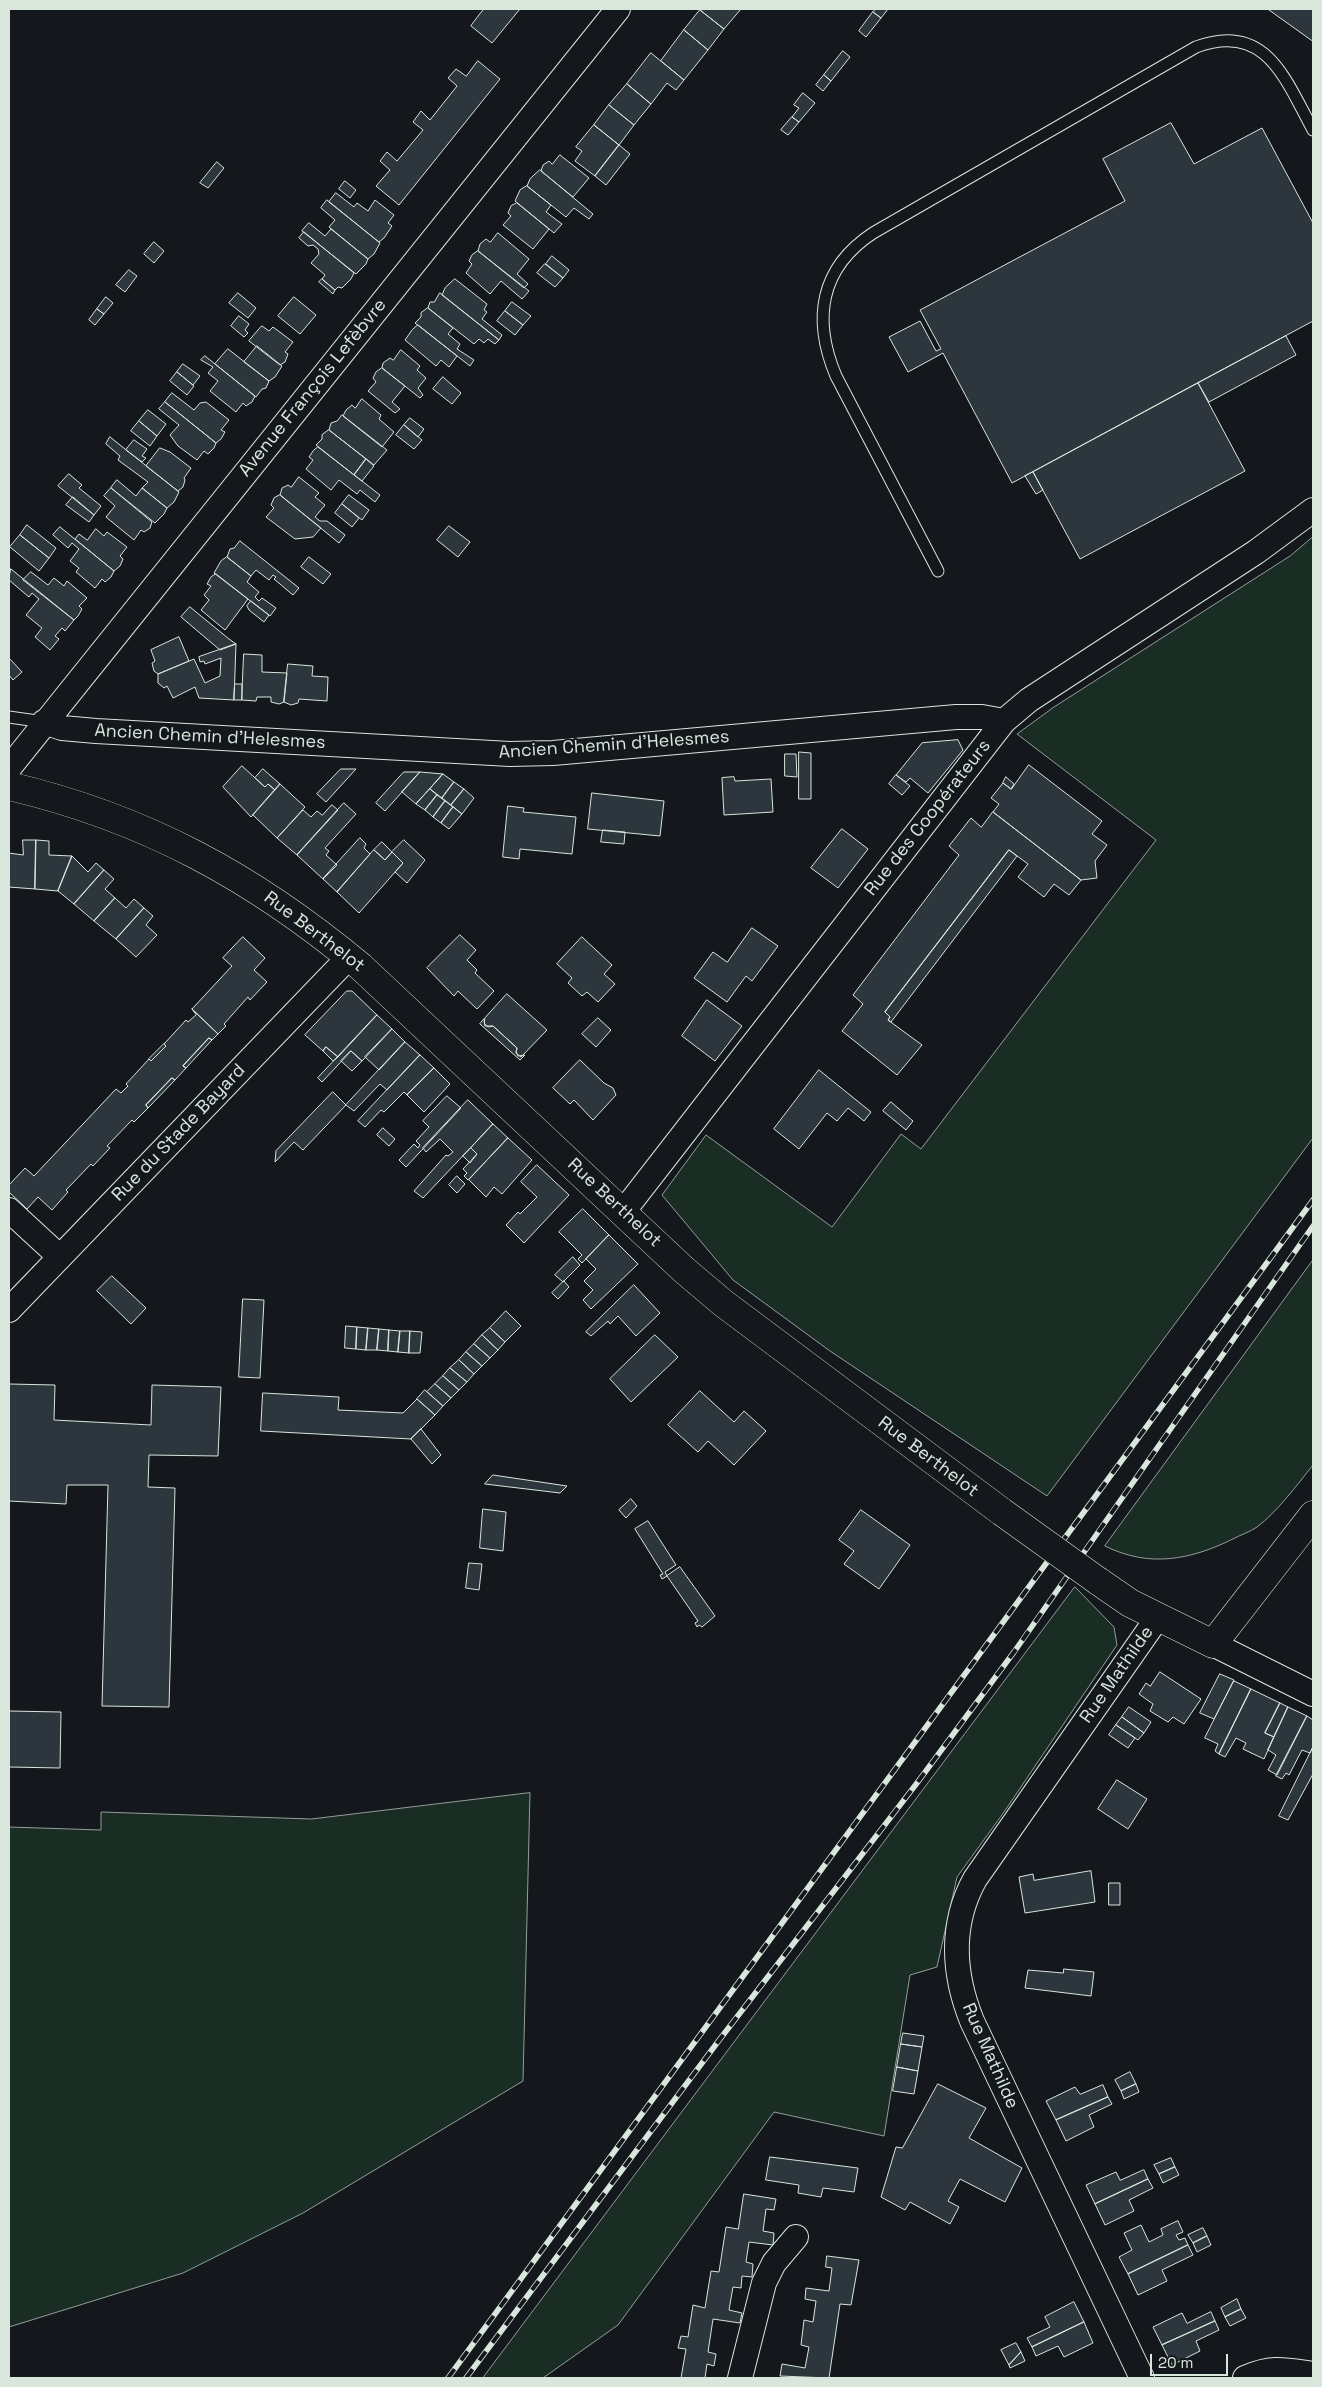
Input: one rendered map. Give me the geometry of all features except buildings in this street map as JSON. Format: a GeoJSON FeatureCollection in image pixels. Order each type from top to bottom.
{"type":"FeatureCollection","features":[{"type":"Feature","properties":{"kind":"street","name":"Avenue François Lefèbvre"},"geometry":{"type":"LineString","coordinates":[[9,768],[618,9]]}},
{"type":"Feature","properties":{"kind":"street","name":"Rue des Coopérateurs"},"geometry":{"type":"LineString","coordinates":[[623,1212],[1004,721],[1029,700],[1256,552],[1313,510]]}},
{"type":"Feature","properties":{"kind":"street","name":"Ancien Chemin d'Helesmes"},"geometry":{"type":"LineString","coordinates":[[44,722],[62,728],[96,731],[510,754],[553,753],[956,717],[982,717],[1004,721]]}},
{"type":"Feature","properties":{"kind":"street","name":"Rue Berthelot"},"geometry":{"type":"LineString","coordinates":[[9,786],[80,806],[180,845],[269,897],[325,936],[349,956],[723,1303],[1098,1582],[1130,1603],[1213,1644]]}},
{"type":"Feature","properties":{"kind":"street","name":"Rue du Stade Bayard"},"geometry":{"type":"LineString","coordinates":[[9,1310],[349,956]]}},
{"type":"Feature","properties":{"kind":"street"},"geometry":{"type":"LineString","coordinates":[[9,1210],[60,1257]]}},
{"type":"Feature","properties":{"kind":"street"},"geometry":{"type":"LineString","coordinates":[[1313,1515],[1213,1644],[1313,1694]]}},
{"type":"Feature","properties":{"kind":"street","name":"Rue Mathilde"},"geometry":{"type":"LineString","coordinates":[[1142,2378],[972,2022],[959,1979],[956,1944],[961,1910],[975,1879],[1158,1617]]}},
{"type":"Feature","properties":{"kind":"street"},"geometry":{"type":"LineString","coordinates":[[740,2378],[764,2283],[774,2262],[796,2237]]}},
{"type":"Feature","properties":{"kind":"street"},"geometry":{"type":"LineString","coordinates":[[1245,2378],[1258,2372],[1278,2368],[1313,2374]]}},
{"type":"Feature","properties":{"kind":"lane"},"geometry":{"type":"LineString","coordinates":[[938,571],[836,376],[827,350],[822,323],[825,298],[835,272],[848,254],[874,233],[1196,46],[1208,42],[1231,39],[1242,41],[1266,55],[1284,77],[1313,130]]}},
{"type":"Feature","properties":{"kind":"lane"},"geometry":{"type":"LineString","coordinates":[[9,716],[44,722]]}},
{"type":"Feature","properties":{"kind":"green space"},"geometry":{"type":"Polygon","coordinates":[[[1313,537],[1313,1138],[1047,1496],[830,1351],[733,1280],[662,1195],[706,1135],[832,1227],[901,1134],[921,1149],[1156,840],[1017,734],[1054,707],[1290,556],[1313,537]]]}},
{"type":"Feature","properties":{"kind":"green space"},"geometry":{"type":"Polygon","coordinates":[[[1313,1260],[1313,1465],[1272,1514],[1257,1527],[1217,1546],[1185,1556],[1153,1559],[1121,1553],[1105,1546],[1313,1260]]]}},
{"type":"Feature","properties":{"kind":"green space"},"geometry":{"type":"Polygon","coordinates":[[[1075,1587],[1114,1627],[1117,1645],[1004,1812],[957,1877],[937,1967],[910,1975],[884,2136],[774,2112],[618,2325],[543,2378],[483,2378],[1075,1587]]]}},
{"type":"Feature","properties":{"kind":"green space"},"geometry":{"type":"Polygon","coordinates":[[[530,1793],[523,2081],[303,2213],[183,2273],[9,2327],[9,1827],[101,1830],[101,1812],[311,1819],[530,1793]]]}},
{"type":"Feature","properties":{"kind":"railway"},"geometry":{"type":"LineString","coordinates":[[448,2378],[1313,1200]]}},
{"type":"Feature","properties":{"kind":"railway"},"geometry":{"type":"LineString","coordinates":[[466,2378],[720,2039],[917,1783],[1014,1652],[1313,1226]]}}]}
